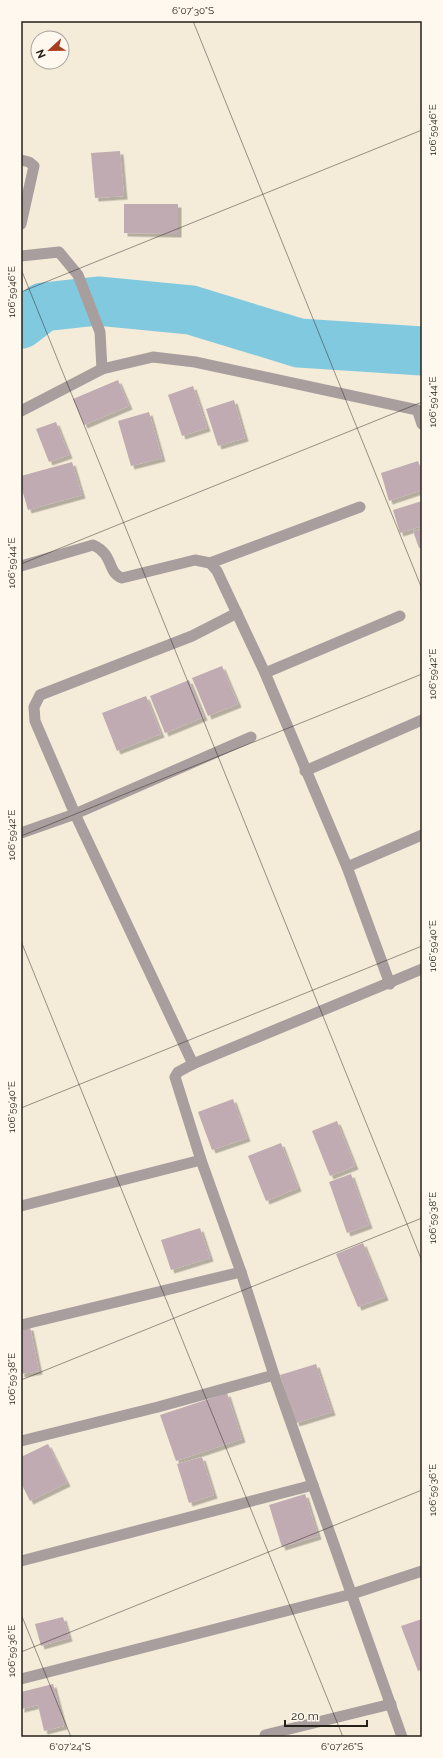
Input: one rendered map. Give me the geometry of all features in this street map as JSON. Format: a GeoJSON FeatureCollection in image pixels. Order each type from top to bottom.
{"type":"FeatureCollection","features":[{"type":"Feature","properties":{"kind":"street"},"geometry":{"type":"LineString","coordinates":[[21,160],[29,162],[34,166],[21,224]]}},
{"type":"Feature","properties":{"kind":"street"},"geometry":{"type":"LineString","coordinates":[[21,256],[60,252],[78,275],[100,332],[102,369]]}},
{"type":"Feature","properties":{"kind":"street"},"geometry":{"type":"LineString","coordinates":[[21,411],[102,369],[153,357],[194,362],[420,411],[422,424]]}},
{"type":"Feature","properties":{"kind":"street"},"geometry":{"type":"LineString","coordinates":[[210,563],[360,507]]}},
{"type":"Feature","properties":{"kind":"street"},"geometry":{"type":"LineString","coordinates":[[21,566],[93,545],[103,550],[115,574],[122,578],[184,562],[203,560],[210,563],[224,582],[237,614],[265,673],[305,771],[347,867],[390,984]]}},
{"type":"Feature","properties":{"kind":"street"},"geometry":{"type":"LineString","coordinates":[[193,1064],[75,814],[35,721],[34,707],[40,695],[192,636],[237,614]]}},
{"type":"Feature","properties":{"kind":"street"},"geometry":{"type":"LineString","coordinates":[[265,673],[400,616]]}},
{"type":"Feature","properties":{"kind":"street"},"geometry":{"type":"LineString","coordinates":[[305,771],[422,720]]}},
{"type":"Feature","properties":{"kind":"street"},"geometry":{"type":"LineString","coordinates":[[21,833],[75,814],[251,737]]}},
{"type":"Feature","properties":{"kind":"street"},"geometry":{"type":"LineString","coordinates":[[347,867],[422,835]]}},
{"type":"Feature","properties":{"kind":"street"},"geometry":{"type":"LineString","coordinates":[[402,1737],[274,1375],[241,1272],[175,1082],[175,1076],[178,1072],[193,1064],[390,984],[422,969]]}},
{"type":"Feature","properties":{"kind":"street"},"geometry":{"type":"LineString","coordinates":[[21,1206],[201,1160]]}},
{"type":"Feature","properties":{"kind":"street"},"geometry":{"type":"LineString","coordinates":[[21,1324],[241,1272]]}},
{"type":"Feature","properties":{"kind":"street"},"geometry":{"type":"LineString","coordinates":[[21,1441],[158,1407],[274,1375]]}},
{"type":"Feature","properties":{"kind":"street"},"geometry":{"type":"LineString","coordinates":[[21,1561],[313,1485]]}},
{"type":"Feature","properties":{"kind":"street"},"geometry":{"type":"LineString","coordinates":[[21,1679],[352,1594],[422,1571]]}},
{"type":"Feature","properties":{"kind":"street"},"geometry":{"type":"LineString","coordinates":[[265,1735],[391,1704]]}},
{"type":"Feature","properties":{"kind":"building"},"geometry":{"type":"Polygon","coordinates":[[[120,151],[124,196],[95,198],[91,153],[120,151]]]}},
{"type":"Feature","properties":{"kind":"building"},"geometry":{"type":"Polygon","coordinates":[[[124,204],[178,204],[178,234],[124,233],[124,204]]]}},
{"type":"Feature","properties":{"kind":"building"},"geometry":{"type":"Polygon","coordinates":[[[118,380],[129,406],[84,425],[73,399],[118,380]]]}},
{"type":"Feature","properties":{"kind":"building"},"geometry":{"type":"Polygon","coordinates":[[[193,386],[207,428],[182,436],[168,395],[193,386]]]}},
{"type":"Feature","properties":{"kind":"building"},"geometry":{"type":"Polygon","coordinates":[[[234,400],[245,438],[218,446],[206,409],[234,400]]]}},
{"type":"Feature","properties":{"kind":"building"},"geometry":{"type":"Polygon","coordinates":[[[149,412],[162,458],[131,466],[118,421],[149,412]]]}},
{"type":"Feature","properties":{"kind":"building"},"geometry":{"type":"Polygon","coordinates":[[[56,422],[69,455],[49,462],[36,429],[56,422]]]}},
{"type":"Feature","properties":{"kind":"building"},"geometry":{"type":"Polygon","coordinates":[[[418,461],[422,472],[422,490],[389,501],[381,473],[418,461]]]}},
{"type":"Feature","properties":{"kind":"building"},"geometry":{"type":"Polygon","coordinates":[[[72,462],[82,495],[28,510],[21,486],[21,476],[72,462]]]}},
{"type":"Feature","properties":{"kind":"building"},"geometry":{"type":"Polygon","coordinates":[[[422,501],[422,526],[400,533],[393,510],[422,501]]]}},
{"type":"Feature","properties":{"kind":"building"},"geometry":{"type":"Polygon","coordinates":[[[422,529],[422,547],[419,548],[413,531],[422,529]]]}},
{"type":"Feature","properties":{"kind":"building"},"geometry":{"type":"Polygon","coordinates":[[[222,666],[238,704],[208,716],[192,678],[222,666]]]}},
{"type":"Feature","properties":{"kind":"building"},"geometry":{"type":"Polygon","coordinates":[[[189,680],[204,717],[165,733],[150,696],[189,680]]]}},
{"type":"Feature","properties":{"kind":"building"},"geometry":{"type":"Polygon","coordinates":[[[146,696],[161,734],[117,751],[102,713],[146,696]]]}},
{"type":"Feature","properties":{"kind":"building"},"geometry":{"type":"Polygon","coordinates":[[[233,1099],[247,1138],[212,1150],[198,1112],[233,1099]]]}},
{"type":"Feature","properties":{"kind":"building"},"geometry":{"type":"Polygon","coordinates":[[[337,1121],[355,1166],[330,1176],[312,1131],[337,1121]]]}},
{"type":"Feature","properties":{"kind":"building"},"geometry":{"type":"Polygon","coordinates":[[[281,1143],[298,1188],[266,1201],[248,1156],[281,1143]]]}},
{"type":"Feature","properties":{"kind":"building"},"geometry":{"type":"Polygon","coordinates":[[[351,1174],[369,1225],[347,1233],[329,1182],[351,1174]]]}},
{"type":"Feature","properties":{"kind":"building"},"geometry":{"type":"Polygon","coordinates":[[[200,1228],[210,1258],[171,1270],[161,1240],[200,1228]]]}},
{"type":"Feature","properties":{"kind":"building"},"geometry":{"type":"Polygon","coordinates":[[[363,1243],[385,1297],[358,1307],[336,1254],[363,1243]]]}},
{"type":"Feature","properties":{"kind":"building"},"geometry":{"type":"Polygon","coordinates":[[[30,1327],[39,1371],[21,1374],[21,1328],[30,1327]]]}},
{"type":"Feature","properties":{"kind":"building"},"geometry":{"type":"Polygon","coordinates":[[[316,1364],[332,1412],[296,1423],[280,1375],[316,1364]]]}},
{"type":"Feature","properties":{"kind":"building"},"geometry":{"type":"Polygon","coordinates":[[[227,1393],[242,1439],[176,1461],[160,1415],[227,1393]]]}},
{"type":"Feature","properties":{"kind":"building"},"geometry":{"type":"Polygon","coordinates":[[[48,1444],[67,1483],[30,1501],[21,1483],[21,1457],[48,1444]]]}},
{"type":"Feature","properties":{"kind":"building"},"geometry":{"type":"Polygon","coordinates":[[[202,1457],[214,1495],[189,1503],[177,1464],[202,1457]]]}},
{"type":"Feature","properties":{"kind":"building"},"geometry":{"type":"Polygon","coordinates":[[[305,1494],[318,1536],[282,1547],[269,1505],[305,1494]]]}},
{"type":"Feature","properties":{"kind":"building"},"geometry":{"type":"Polygon","coordinates":[[[63,1617],[69,1638],[41,1646],[35,1624],[63,1617]]]}},
{"type":"Feature","properties":{"kind":"building"},"geometry":{"type":"Polygon","coordinates":[[[422,1619],[422,1669],[418,1671],[401,1626],[422,1619]]]}},
{"type":"Feature","properties":{"kind":"building"},"geometry":{"type":"Polygon","coordinates":[[[53,1684],[64,1726],[44,1731],[38,1705],[21,1709],[21,1692],[53,1684]]]}},
{"type":"Feature","properties":{"kind":"waterway"},"geometry":{"type":"LineString","coordinates":[[21,324],[43,307],[98,301],[191,310],[299,343],[422,351]]}}]}
